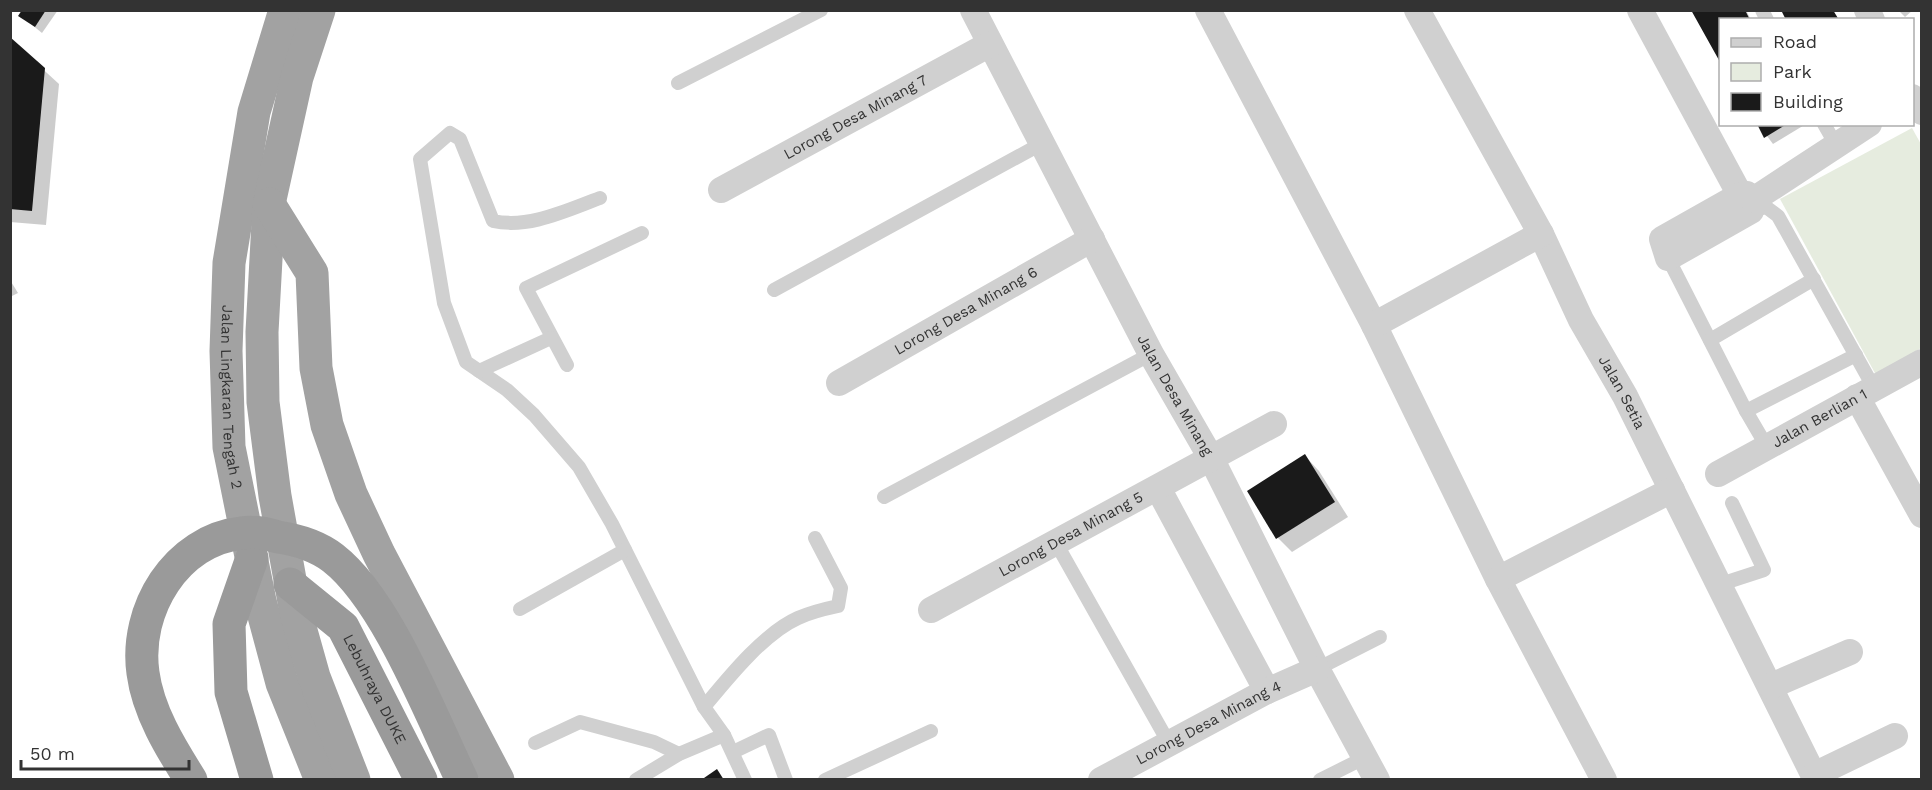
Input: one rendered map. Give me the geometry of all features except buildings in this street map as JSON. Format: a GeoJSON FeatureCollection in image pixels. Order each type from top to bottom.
{"type":"FeatureCollection","features":[{"type":"Feature","properties":{"kind":"highway","name":"Jalan Lingkaran Tengah 2"},"geometry":{"type":"LineString","coordinates":[[285,10],[254,112],[229,263],[226,351],[229,447],[252,558],[282,683],[321,780]]}},
{"type":"Feature","properties":{"kind":"highway","name":"Jalan Lingkaran Tengah 2"},"geometry":{"type":"LineString","coordinates":[[320,10],[297,77],[269,204],[262,332],[263,402],[275,496],[290,584],[314,678],[354,780]]}},
{"type":"Feature","properties":{"kind":"highway"},"geometry":{"type":"LineString","coordinates":[[269,204],[312,273],[316,368],[327,425],[351,494],[379,554],[498,780]]}},
{"type":"Feature","properties":{"kind":"highway"},"geometry":{"type":"LineString","coordinates":[[191,780],[175,755],[150,704],[142,671],[143,640],[149,609],[162,582],[186,557],[212,541],[243,532],[305,542],[331,556],[355,578],[389,629],[462,780]]}},
{"type":"Feature","properties":{"kind":"highway"},"geometry":{"type":"LineString","coordinates":[[252,558],[229,624],[231,692],[257,780]]}},
{"type":"Feature","properties":{"kind":"highway","name":"Lebuhraya DUKE"},"geometry":{"type":"LineString","coordinates":[[290,584],[343,627],[421,780]]}},
{"type":"Feature","properties":{"kind":"street","name":"Jalan Desa Minang"},"geometry":{"type":"LineString","coordinates":[[973,10],[1151,354],[1210,458],[1317,669],[1377,780]]}},
{"type":"Feature","properties":{"kind":"street"},"geometry":{"type":"LineString","coordinates":[[1208,10],[1374,326],[1498,579],[1604,780]]}},
{"type":"Feature","properties":{"kind":"street","name":"Jalan Setia"},"geometry":{"type":"LineString","coordinates":[[1417,10],[1541,234],[1581,320],[1625,396],[1815,777]]}},
{"type":"Feature","properties":{"kind":"street"},"geometry":{"type":"LineString","coordinates":[[1640,10],[1748,200]]}},
{"type":"Feature","properties":{"kind":"street","name":"Lorong Desa Minang 7"},"geometry":{"type":"LineString","coordinates":[[721,190],[990,44]]}},
{"type":"Feature","properties":{"kind":"street"},"geometry":{"type":"LineString","coordinates":[[1665,248],[1748,200],[1830,135],[1862,126]]}},
{"type":"Feature","properties":{"kind":"street"},"geometry":{"type":"LineString","coordinates":[[1374,326],[1541,234]]}},
{"type":"Feature","properties":{"kind":"street","name":"Lorong Desa Minang 6"},"geometry":{"type":"LineString","coordinates":[[839,383],[1092,239]]}},
{"type":"Feature","properties":{"kind":"street","name":"Jalan Berlian 1"},"geometry":{"type":"LineString","coordinates":[[1718,474],[1922,362]]}},
{"type":"Feature","properties":{"kind":"street"},"geometry":{"type":"LineString","coordinates":[[1866,393],[1922,515]]}},
{"type":"Feature","properties":{"kind":"street","name":"Lorong Desa Minang 5"},"geometry":{"type":"LineString","coordinates":[[931,610],[1274,424]]}},
{"type":"Feature","properties":{"kind":"street"},"geometry":{"type":"LineString","coordinates":[[1158,488],[1267,691]]}},
{"type":"Feature","properties":{"kind":"street"},"geometry":{"type":"LineString","coordinates":[[1498,579],[1672,490]]}},
{"type":"Feature","properties":{"kind":"street"},"geometry":{"type":"LineString","coordinates":[[1771,686],[1850,652]]}},
{"type":"Feature","properties":{"kind":"street","name":"Lorong Desa Minang 4"},"geometry":{"type":"LineString","coordinates":[[1101,780],[1267,691],[1317,669]]}},
{"type":"Feature","properties":{"kind":"street"},"geometry":{"type":"LineString","coordinates":[[1815,777],[1895,736]]}},
{"type":"Feature","properties":{"kind":"lane"},"geometry":{"type":"LineString","coordinates":[[678,84],[821,10]]}},
{"type":"Feature","properties":{"kind":"lane"},"geometry":{"type":"LineString","coordinates":[[600,198],[543,219],[504,224],[493,221],[460,139],[450,133],[420,159],[444,303],[466,362],[507,390],[534,415],[579,467],[625,550],[704,707],[724,735],[745,780]]}},
{"type":"Feature","properties":{"kind":"lane"},"geometry":{"type":"LineString","coordinates":[[774,290],[1041,144]]}},
{"type":"Feature","properties":{"kind":"lane"},"geometry":{"type":"LineString","coordinates":[[1748,200],[1766,207],[1778,216],[1856,355],[1866,393]]}},
{"type":"Feature","properties":{"kind":"lane"},"geometry":{"type":"LineString","coordinates":[[567,365],[526,288],[642,233]]}},
{"type":"Feature","properties":{"kind":"lane"},"geometry":{"type":"LineString","coordinates":[[1665,248],[1746,411],[1767,447]]}},
{"type":"Feature","properties":{"kind":"lane"},"geometry":{"type":"LineString","coordinates":[[1710,340],[1814,279]]}},
{"type":"Feature","properties":{"kind":"lane"},"geometry":{"type":"LineString","coordinates":[[479,371],[551,338]]}},
{"type":"Feature","properties":{"kind":"lane"},"geometry":{"type":"LineString","coordinates":[[884,497],[1151,354]]}},
{"type":"Feature","properties":{"kind":"lane"},"geometry":{"type":"LineString","coordinates":[[1746,411],[1856,355]]}},
{"type":"Feature","properties":{"kind":"lane"},"geometry":{"type":"LineString","coordinates":[[1720,584],[1764,570],[1732,502]]}},
{"type":"Feature","properties":{"kind":"lane"},"geometry":{"type":"LineString","coordinates":[[704,707],[745,661],[776,632],[796,618],[838,606],[841,588],[815,538]]}},
{"type":"Feature","properties":{"kind":"lane"},"geometry":{"type":"LineString","coordinates":[[1056,543],[1170,745]]}},
{"type":"Feature","properties":{"kind":"lane"},"geometry":{"type":"LineString","coordinates":[[520,609],[625,550]]}},
{"type":"Feature","properties":{"kind":"lane"},"geometry":{"type":"LineString","coordinates":[[1317,669],[1380,637]]}},
{"type":"Feature","properties":{"kind":"lane"},"geometry":{"type":"LineString","coordinates":[[535,743],[580,722],[654,742],[679,754]]}},
{"type":"Feature","properties":{"kind":"lane"},"geometry":{"type":"LineString","coordinates":[[825,780],[931,731]]}},
{"type":"Feature","properties":{"kind":"lane"},"geometry":{"type":"LineString","coordinates":[[636,780],[679,754],[724,735]]}},
{"type":"Feature","properties":{"kind":"lane"},"geometry":{"type":"LineString","coordinates":[[733,752],[769,735],[786,780]]}},
{"type":"Feature","properties":{"kind":"lane"},"geometry":{"type":"LineString","coordinates":[[1320,780],[1366,757]]}},
{"type":"Feature","properties":{"kind":"green space"},"geometry":{"type":"Polygon","coordinates":[[[1912,128],[1922,146],[1921,348],[1876,375],[1780,199],[1912,128]]]}}]}
